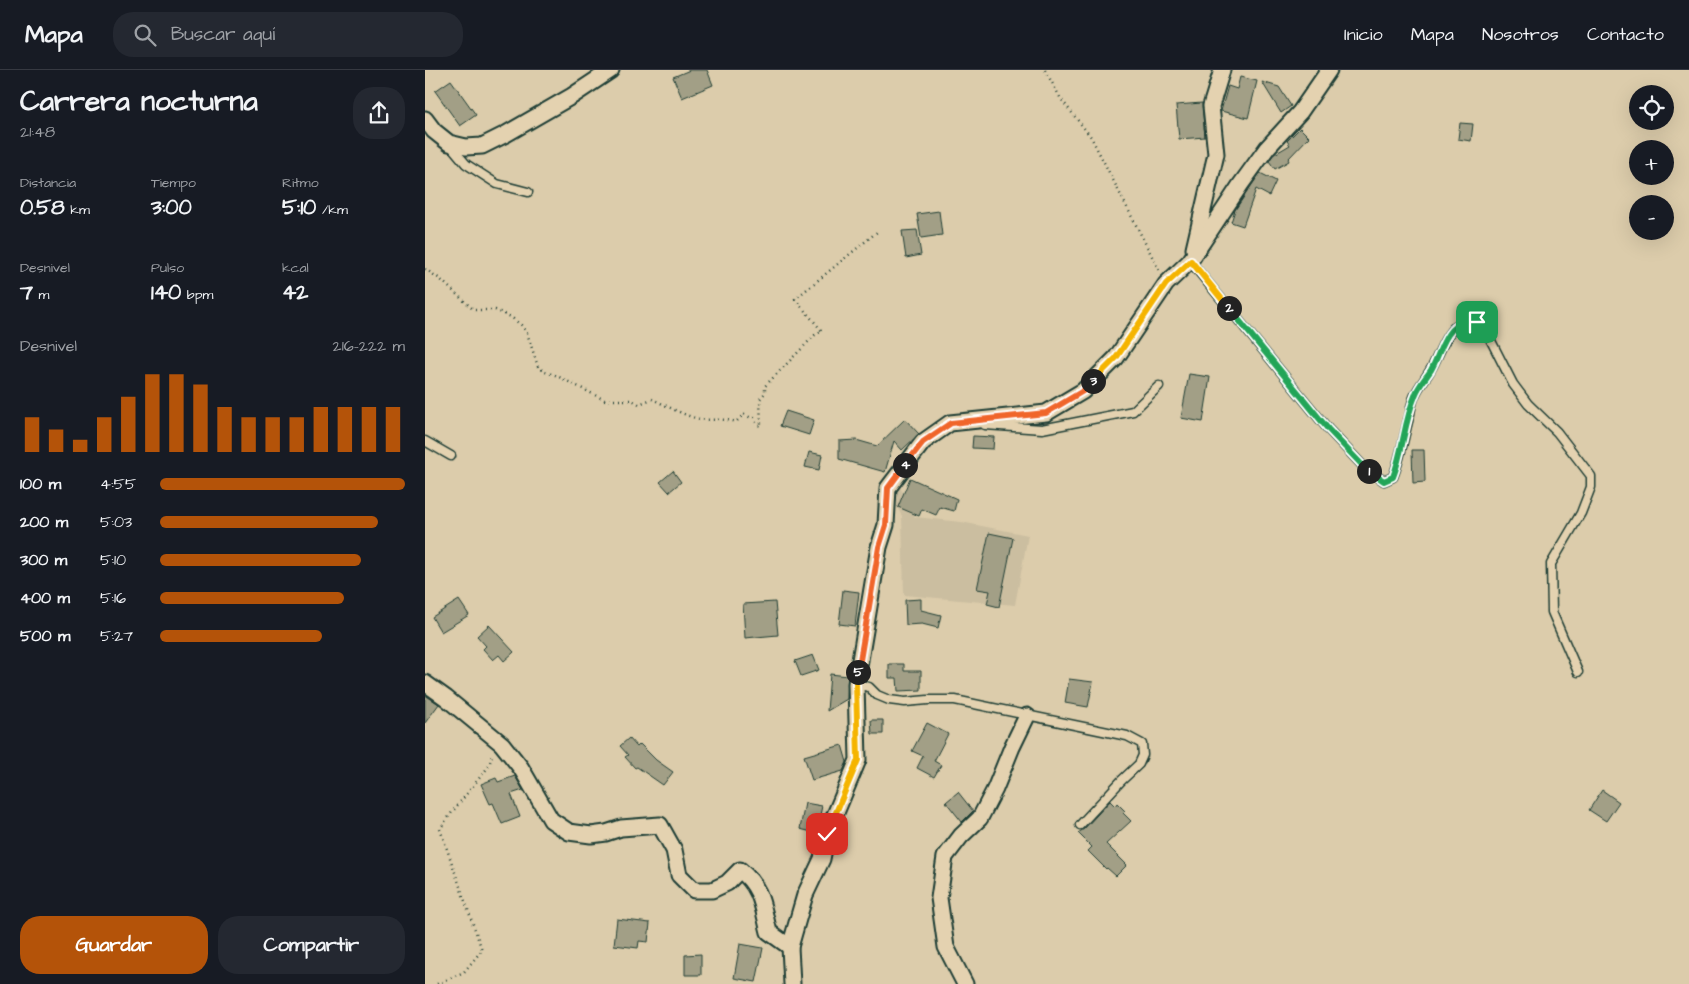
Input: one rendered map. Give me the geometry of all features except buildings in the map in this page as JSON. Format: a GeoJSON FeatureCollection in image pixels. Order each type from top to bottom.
{"type":"FeatureCollection","features":[{"type":"Feature","properties":{"kind":"street"},"geometry":{"type":"LineString","coordinates":[[425,119],[433,131],[449,143],[466,148],[475,148],[490,143],[572,96],[611,70]]}},
{"type":"Feature","properties":{"kind":"street"},"geometry":{"type":"LineString","coordinates":[[1191,261],[1216,154],[1211,106],[1222,70]]}},
{"type":"Feature","properties":{"kind":"street"},"geometry":{"type":"LineString","coordinates":[[792,984],[790,947],[805,895],[822,859],[827,834],[858,760],[856,684],[879,547],[886,525],[888,488],[923,442],[951,423],[1046,413],[1083,391],[1116,358],[1166,284],[1191,261],[1267,148],[1301,112],[1329,70]]}},
{"type":"Feature","properties":{"kind":"street"},"geometry":{"type":"LineString","coordinates":[[425,683],[502,744],[521,768],[551,820],[569,832],[591,835],[607,834],[621,828],[660,825],[674,850],[679,875],[694,890],[712,890],[727,883],[740,870],[751,878],[758,890],[769,932],[790,947]]}},
{"type":"Feature","properties":{"kind":"street"},"geometry":{"type":"LineString","coordinates":[[965,984],[946,947],[939,898],[945,857],[961,836],[980,818],[995,789],[1011,747],[1027,716]]}},
{"type":"Feature","properties":{"kind":"lane"},"geometry":{"type":"LineString","coordinates":[[449,143],[466,164],[497,184],[528,192]]}},
{"type":"Feature","properties":{"kind":"lane"},"geometry":{"type":"LineString","coordinates":[[1191,261],[1328,429],[1364,467],[1384,481],[1393,477],[1415,395],[1432,369],[1451,330],[1463,322],[1471,321],[1477,322],[1484,327],[1513,384],[1527,404],[1557,432],[1591,476],[1591,487],[1581,513],[1551,564],[1553,612],[1578,672]]}},
{"type":"Feature","properties":{"kind":"lane"},"geometry":{"type":"LineString","coordinates":[[951,423],[1042,429],[1133,412],[1159,386]]}},
{"type":"Feature","properties":{"kind":"lane"},"geometry":{"type":"LineString","coordinates":[[425,441],[451,456]]}},
{"type":"Feature","properties":{"kind":"lane"},"geometry":{"type":"LineString","coordinates":[[856,684],[869,687],[877,696],[889,700],[905,702],[955,700],[1027,716],[1078,724],[1127,736],[1142,744],[1143,755],[1139,764],[1080,825]]}},
{"type":"Feature","properties":{"kind":"path"},"geometry":{"type":"LineString","coordinates":[[1045,70],[1061,99],[1091,138],[1166,284]]}},
{"type":"Feature","properties":{"kind":"path"},"geometry":{"type":"LineString","coordinates":[[425,269],[474,310],[495,310],[511,317],[527,333],[538,367],[545,372],[555,374],[605,400],[632,400],[639,404],[653,399],[698,419],[715,421],[728,419],[736,422],[745,414],[754,418],[757,425],[761,426],[760,399],[765,393],[765,386],[822,331],[795,298],[877,232]]}},
{"type":"Feature","properties":{"kind":"path"},"geometry":{"type":"LineString","coordinates":[[437,984],[464,972],[482,950],[440,829],[489,766],[497,740]]}},
{"type":"Feature","properties":{"kind":"shaded area"},"geometry":{"type":"Polygon","coordinates":[[[899,485],[915,517],[961,522],[1028,535],[1015,605],[904,595],[902,516],[892,499],[899,485]]]}},
{"type":"Feature","properties":{"kind":"route"},"geometry":{"type":"LineString","coordinates":[[827,834],[858,760],[856,684],[879,547],[886,525],[888,488],[923,442],[951,423],[1046,413],[1083,391],[1116,358],[1166,284],[1191,261],[1328,429],[1364,467],[1384,481],[1393,477],[1415,395],[1432,369],[1444,341],[1451,330],[1457,325],[1463,322],[1477,322]]}}]}
